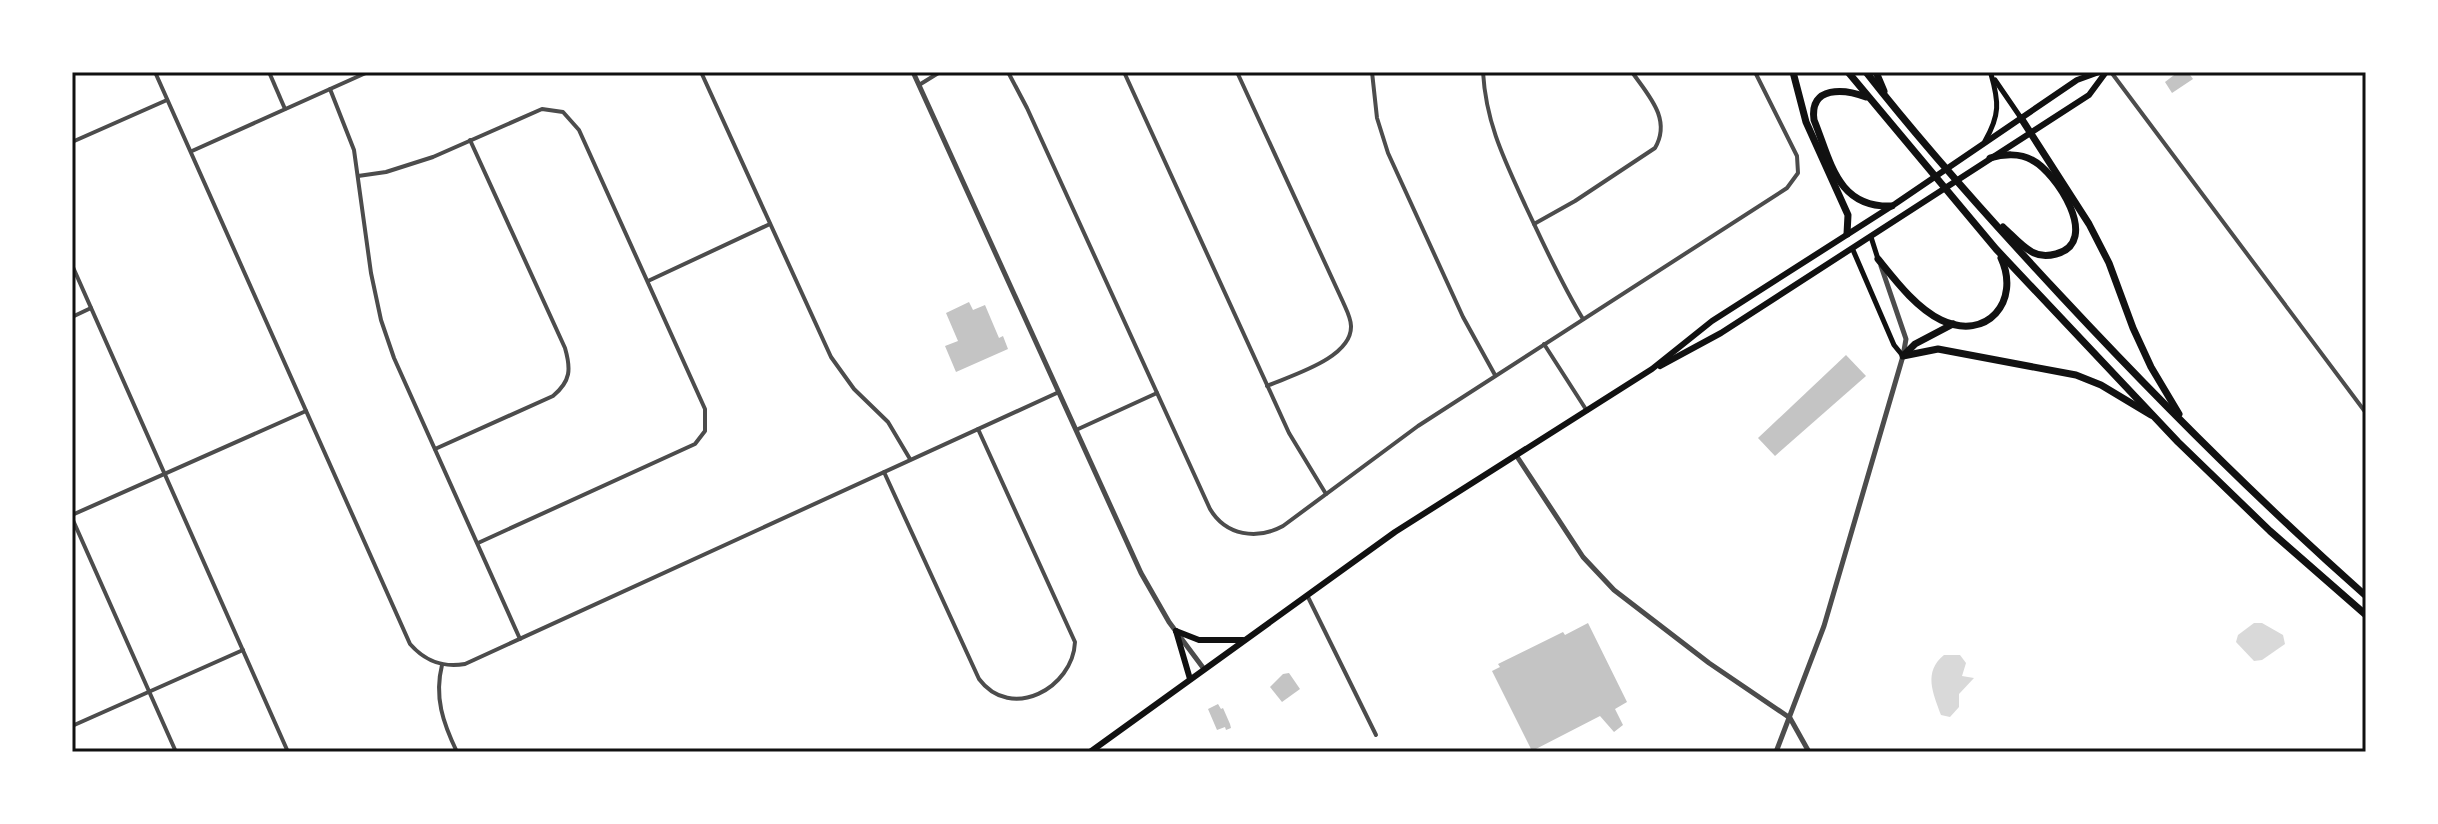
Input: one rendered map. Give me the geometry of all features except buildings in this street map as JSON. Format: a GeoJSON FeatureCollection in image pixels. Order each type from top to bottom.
{"type":"FeatureCollection","features":[{"type":"Feature","properties":{"kind":"highway"},"geometry":{"type":"LineString","coordinates":[[1793,72],[1806,122],[1848,215],[1847,234]]}},
{"type":"Feature","properties":{"kind":"highway"},"geometry":{"type":"LineString","coordinates":[[1848,72],[1996,249],[2178,442],[2270,531],[2366,615]]}},
{"type":"Feature","properties":{"kind":"highway"},"geometry":{"type":"LineString","coordinates":[[1866,72],[1973,201],[2186,426],[2309,546],[2366,596]]}},
{"type":"Feature","properties":{"kind":"highway"},"geometry":{"type":"LineString","coordinates":[[1876,72],[1888,100]]}},
{"type":"Feature","properties":{"kind":"highway"},"geometry":{"type":"LineString","coordinates":[[1868,98],[1845,90],[1828,93],[1817,102],[1814,120],[1846,192],[1864,203],[1892,206]]}},
{"type":"Feature","properties":{"kind":"highway"},"geometry":{"type":"LineString","coordinates":[[2021,118],[2089,224],[2109,263],[2145,354],[2186,426]]}},
{"type":"Feature","properties":{"kind":"highway"},"geometry":{"type":"LineString","coordinates":[[1973,201],[2033,253],[2059,253],[2069,246],[2075,234],[2077,220],[2073,210],[2041,165],[2027,157],[2014,155],[1986,160]]}},
{"type":"Feature","properties":{"kind":"highway"},"geometry":{"type":"LineString","coordinates":[[1878,259],[1934,316],[1953,324],[1977,324],[1992,317],[2003,306],[2009,284],[2006,269],[1996,249]]}},
{"type":"Feature","properties":{"kind":"highway"},"geometry":{"type":"LineString","coordinates":[[1903,356],[1915,344],[1953,324]]}},
{"type":"Feature","properties":{"kind":"highway"},"geometry":{"type":"LineString","coordinates":[[1903,356],[1938,349],[1964,351],[2076,375],[2101,385],[2161,422]]}},
{"type":"Feature","properties":{"kind":"main road"},"geometry":{"type":"LineString","coordinates":[[1652,369],[1712,321],[1915,191],[2077,80],[2099,72]]}},
{"type":"Feature","properties":{"kind":"main road"},"geometry":{"type":"LineString","coordinates":[[1090,752],[1395,532],[1652,369],[1721,333],[1853,250],[2089,95],[2108,72]]}},
{"type":"Feature","properties":{"kind":"main road"},"geometry":{"type":"LineString","coordinates":[[1990,73],[2021,118]]}},
{"type":"Feature","properties":{"kind":"main road"},"geometry":{"type":"LineString","coordinates":[[1982,145],[1997,116],[1996,94],[1990,73]]}},
{"type":"Feature","properties":{"kind":"main road"},"geometry":{"type":"LineString","coordinates":[[1871,237],[1878,259]]}},
{"type":"Feature","properties":{"kind":"main road"},"geometry":{"type":"LineString","coordinates":[[1853,250],[1894,345],[1903,356]]}},
{"type":"Feature","properties":{"kind":"main road"},"geometry":{"type":"LineString","coordinates":[[1176,631],[1199,640],[1243,640]]}},
{"type":"Feature","properties":{"kind":"main road"},"geometry":{"type":"LineString","coordinates":[[1176,631],[1190,679]]}},
{"type":"Feature","properties":{"kind":"street"},"geometry":{"type":"LineString","coordinates":[[155,72],[410,644],[420,655],[442,665],[465,664],[1059,392]]}},
{"type":"Feature","properties":{"kind":"street"},"geometry":{"type":"LineString","coordinates":[[269,72],[285,109]]}},
{"type":"Feature","properties":{"kind":"street"},"geometry":{"type":"LineString","coordinates":[[191,152],[368,72]]}},
{"type":"Feature","properties":{"kind":"street"},"geometry":{"type":"LineString","coordinates":[[701,72],[831,357],[854,389],[888,422],[910,459]]}},
{"type":"Feature","properties":{"kind":"street"},"geometry":{"type":"LineString","coordinates":[[913,72],[1141,573],[1176,631],[1204,669]]}},
{"type":"Feature","properties":{"kind":"street"},"geometry":{"type":"LineString","coordinates":[[919,85],[940,72]]}},
{"type":"Feature","properties":{"kind":"street"},"geometry":{"type":"LineString","coordinates":[[1008,72],[1210,509],[1228,528],[1252,535],[1274,531],[1418,426],[1794,180],[1798,173],[1797,156],[1775,106],[1755,72]]}},
{"type":"Feature","properties":{"kind":"street"},"geometry":{"type":"LineString","coordinates":[[1124,72],[1289,433],[1326,494]]}},
{"type":"Feature","properties":{"kind":"street"},"geometry":{"type":"LineString","coordinates":[[1237,72],[1346,309],[1351,327],[1348,340],[1332,356],[1267,386]]}},
{"type":"Feature","properties":{"kind":"street"},"geometry":{"type":"LineString","coordinates":[[1372,72],[1377,118],[1388,153],[1463,317],[1495,375]]}},
{"type":"Feature","properties":{"kind":"street"},"geometry":{"type":"LineString","coordinates":[[1483,72],[1488,120],[1560,281],[1583,319]]}},
{"type":"Feature","properties":{"kind":"street"},"geometry":{"type":"LineString","coordinates":[[1534,224],[1655,148],[1659,140],[1658,110],[1632,72]]}},
{"type":"Feature","properties":{"kind":"street"},"geometry":{"type":"LineString","coordinates":[[2108,72],[2366,413]]}},
{"type":"Feature","properties":{"kind":"street"},"geometry":{"type":"LineString","coordinates":[[330,89],[354,150],[371,273],[381,320],[394,358],[520,639]]}},
{"type":"Feature","properties":{"kind":"street"},"geometry":{"type":"LineString","coordinates":[[72,142],[167,100]]}},
{"type":"Feature","properties":{"kind":"street"},"geometry":{"type":"LineString","coordinates":[[358,176],[407,165],[542,109],[556,109],[569,116],[579,130],[705,409],[706,425],[701,438],[682,451],[478,543]]}},
{"type":"Feature","properties":{"kind":"street"},"geometry":{"type":"LineString","coordinates":[[435,449],[553,396],[567,381],[571,367],[470,140]]}},
{"type":"Feature","properties":{"kind":"street"},"geometry":{"type":"LineString","coordinates":[[648,281],[770,224]]}},
{"type":"Feature","properties":{"kind":"street"},"geometry":{"type":"LineString","coordinates":[[1776,752],[1824,626],[1903,356],[1906,339],[1878,259]]}},
{"type":"Feature","properties":{"kind":"street"},"geometry":{"type":"LineString","coordinates":[[72,265],[288,752]]}},
{"type":"Feature","properties":{"kind":"street"},"geometry":{"type":"LineString","coordinates":[[72,317],[91,308]]}},
{"type":"Feature","properties":{"kind":"street"},"geometry":{"type":"LineString","coordinates":[[1544,344],[1587,411]]}},
{"type":"Feature","properties":{"kind":"street"},"geometry":{"type":"LineString","coordinates":[[1076,430],[1157,393]]}},
{"type":"Feature","properties":{"kind":"street"},"geometry":{"type":"LineString","coordinates":[[176,752],[72,516],[306,411]]}},
{"type":"Feature","properties":{"kind":"street"},"geometry":{"type":"LineString","coordinates":[[884,472],[979,679],[987,690],[997,696],[1014,700],[1029,698],[1069,668],[1075,642],[978,429]]}},
{"type":"Feature","properties":{"kind":"street"},"geometry":{"type":"LineString","coordinates":[[1516,455],[1583,557],[1614,590],[1709,663],[1790,718],[1809,752]]}},
{"type":"Feature","properties":{"kind":"street"},"geometry":{"type":"LineString","coordinates":[[1307,595],[1376,735]]}},
{"type":"Feature","properties":{"kind":"street"},"geometry":{"type":"LineString","coordinates":[[72,726],[243,650]]}},
{"type":"Feature","properties":{"kind":"street"},"geometry":{"type":"LineString","coordinates":[[442,665],[438,690],[441,712],[457,752]]}},
{"type":"Feature","properties":{"kind":"shaded area"},"geometry":{"type":"Polygon","coordinates":[[[2254,623],[2262,623],[2283,635],[2285,644],[2262,660],[2254,661],[2236,642],[2238,635],[2254,623]]]}},
{"type":"Feature","properties":{"kind":"shaded area"},"geometry":{"type":"Polygon","coordinates":[[[1944,655],[1960,655],[1966,663],[1962,676],[1974,678],[1959,694],[1959,707],[1950,717],[1941,715],[1932,683],[1934,668],[1944,655]]]}}]}
